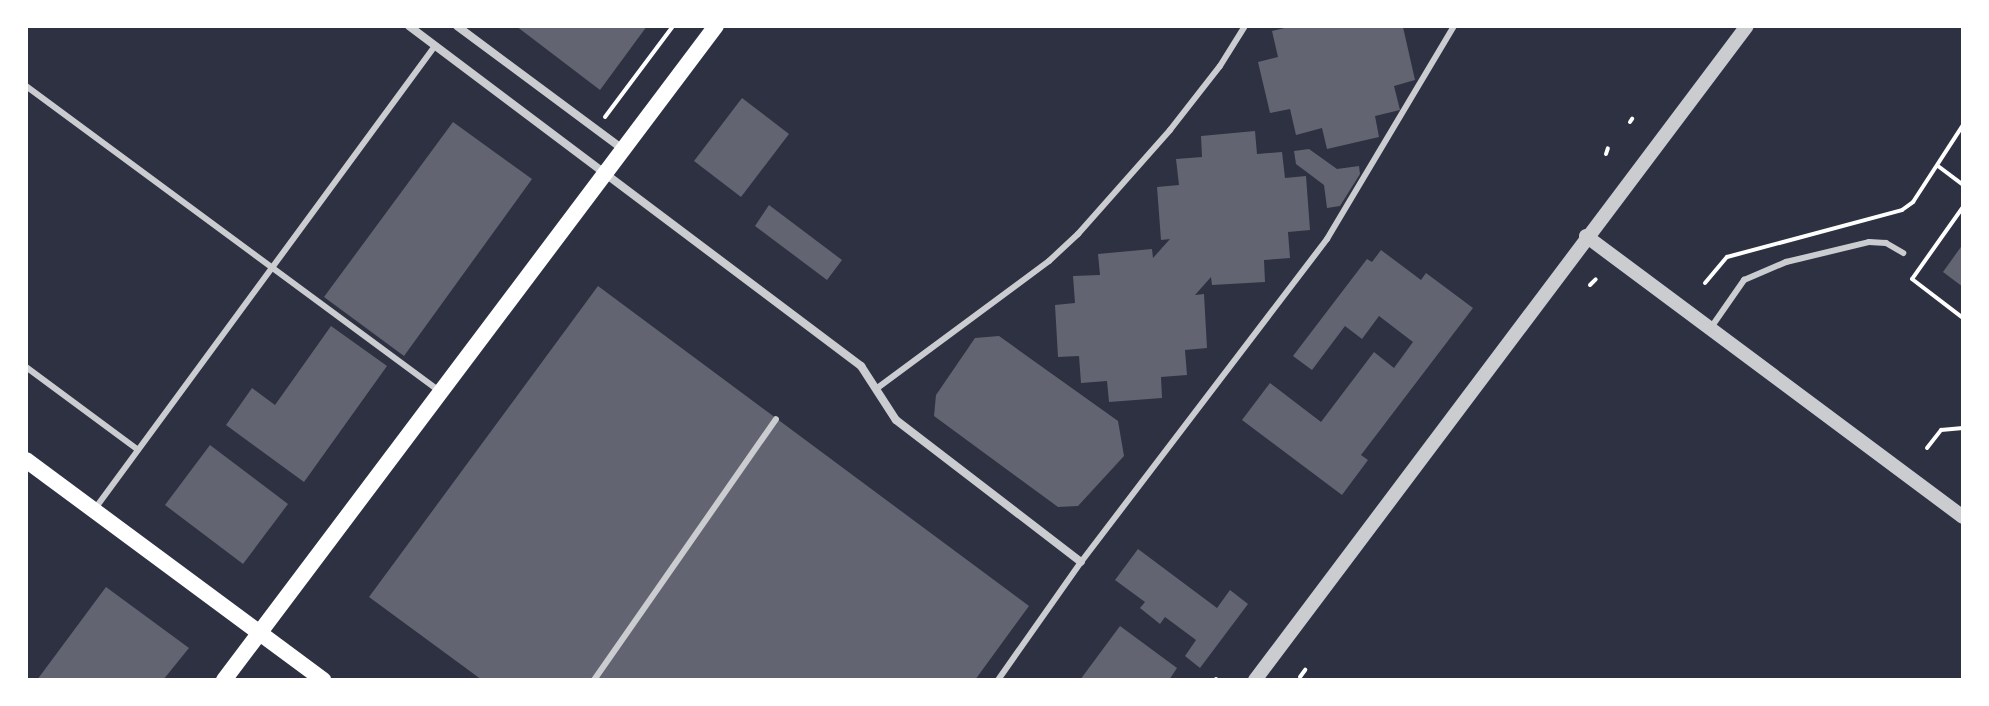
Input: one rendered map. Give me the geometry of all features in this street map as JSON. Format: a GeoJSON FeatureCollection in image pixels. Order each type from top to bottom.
{"type":"FeatureCollection","features":[{"type":"Feature","properties":{"kind":"main road"},"geometry":{"type":"LineString","coordinates":[[224,680],[716,26]]}},
{"type":"Feature","properties":{"kind":"main road"},"geometry":{"type":"LineString","coordinates":[[26,460],[323,680]]}},
{"type":"Feature","properties":{"kind":"street"},"geometry":{"type":"LineString","coordinates":[[409,26],[861,366],[896,420],[1081,562]]}},
{"type":"Feature","properties":{"kind":"street"},"geometry":{"type":"LineString","coordinates":[[457,26],[624,151]]}},
{"type":"Feature","properties":{"kind":"street"},"geometry":{"type":"LineString","coordinates":[[1255,680],[1586,236],[1747,26]]}},
{"type":"Feature","properties":{"kind":"street"},"geometry":{"type":"LineString","coordinates":[[1586,236],[1963,517]]}},
{"type":"Feature","properties":{"kind":"lane"},"geometry":{"type":"LineString","coordinates":[[876,389],[1049,261],[1078,234],[1170,130],[1220,66],[1245,26]]}},
{"type":"Feature","properties":{"kind":"lane"},"geometry":{"type":"LineString","coordinates":[[998,680],[1081,562],[1327,239],[1454,26]]}},
{"type":"Feature","properties":{"kind":"lane"},"geometry":{"type":"LineString","coordinates":[[93,511],[435,46]]}},
{"type":"Feature","properties":{"kind":"lane"},"geometry":{"type":"LineString","coordinates":[[26,86],[440,392]]}},
{"type":"Feature","properties":{"kind":"lane"},"geometry":{"type":"LineString","coordinates":[[1710,329],[1744,280],[1786,262],[1869,242],[1886,243],[1903,253]]}},
{"type":"Feature","properties":{"kind":"lane"},"geometry":{"type":"LineString","coordinates":[[26,367],[138,450]]}},
{"type":"Feature","properties":{"kind":"lane"},"geometry":{"type":"LineString","coordinates":[[594,680],[776,419]]}},
{"type":"Feature","properties":{"kind":"path"},"geometry":{"type":"LineString","coordinates":[[602,121],[673,26]]}},
{"type":"Feature","properties":{"kind":"path"},"geometry":{"type":"LineString","coordinates":[[1705,283],[1727,257],[1902,210],[1913,202],[1963,125]]}},
{"type":"Feature","properties":{"kind":"path"},"geometry":{"type":"LineString","coordinates":[[1954,137],[1963,143]]}},
{"type":"Feature","properties":{"kind":"path"},"geometry":{"type":"LineString","coordinates":[[1938,166],[1963,185]]}},
{"type":"Feature","properties":{"kind":"path"},"geometry":{"type":"LineString","coordinates":[[1963,207],[1912,279],[1963,318]]}},
{"type":"Feature","properties":{"kind":"path"},"geometry":{"type":"LineString","coordinates":[[1590,285],[1596,279]]}},
{"type":"Feature","properties":{"kind":"path"},"geometry":{"type":"LineString","coordinates":[[1927,448],[1941,430],[1963,428]]}},
{"type":"Feature","properties":{"kind":"path"},"geometry":{"type":"LineString","coordinates":[[1300,677],[1305,670]]}},
{"type":"Feature","properties":{"kind":"building"},"geometry":{"type":"Polygon","coordinates":[[[516,26],[647,26],[600,90],[516,26]]]}},
{"type":"Feature","properties":{"kind":"building"},"geometry":{"type":"Polygon","coordinates":[[[1293,26],[1403,27],[1415,80],[1394,86],[1400,110],[1375,116],[1379,137],[1327,149],[1322,128],[1296,135],[1290,109],[1270,113],[1258,62],[1278,57],[1272,31],[1293,26]]]}},
{"type":"Feature","properties":{"kind":"building"},"geometry":{"type":"Polygon","coordinates":[[[742,98],[789,134],[741,197],[694,161],[742,98]]]}},
{"type":"Feature","properties":{"kind":"building"},"geometry":{"type":"Polygon","coordinates":[[[453,122],[532,179],[404,356],[324,297],[453,122]]]}},
{"type":"Feature","properties":{"kind":"building"},"geometry":{"type":"Polygon","coordinates":[[[1255,131],[1257,154],[1282,152],[1285,178],[1306,176],[1310,230],[1288,232],[1290,258],[1264,260],[1265,282],[1212,285],[1211,277],[1195,295],[1204,294],[1207,348],[1185,350],[1187,375],[1161,377],[1162,398],[1109,402],[1107,381],[1081,383],[1079,356],[1058,357],[1055,305],[1075,303],[1073,276],[1100,275],[1098,254],[1152,249],[1153,258],[1170,239],[1161,240],[1157,187],[1179,185],[1176,159],[1202,157],[1201,136],[1255,131]]]}},
{"type":"Feature","properties":{"kind":"building"},"geometry":{"type":"Polygon","coordinates":[[[1309,149],[1337,169],[1359,166],[1360,174],[1340,206],[1327,208],[1324,185],[1296,164],[1294,151],[1309,149]]]}},
{"type":"Feature","properties":{"kind":"building"},"geometry":{"type":"Polygon","coordinates":[[[769,205],[842,260],[827,280],[755,226],[769,205]]]}},
{"type":"Feature","properties":{"kind":"building"},"geometry":{"type":"Polygon","coordinates":[[[1963,244],[1963,287],[1943,272],[1963,244]]]}},
{"type":"Feature","properties":{"kind":"building"},"geometry":{"type":"Polygon","coordinates":[[[1381,250],[1421,280],[1426,273],[1473,308],[1361,455],[1368,460],[1342,495],[1242,420],[1270,383],[1321,422],[1374,352],[1394,368],[1413,342],[1379,316],[1362,339],[1345,326],[1312,370],[1293,356],[1367,259],[1372,262],[1381,250]]]}},
{"type":"Feature","properties":{"kind":"building"},"geometry":{"type":"Polygon","coordinates":[[[598,286],[1029,606],[975,680],[482,680],[369,597],[598,286]]]}},
{"type":"Feature","properties":{"kind":"building"},"geometry":{"type":"Polygon","coordinates":[[[331,326],[387,366],[304,482],[226,425],[252,388],[275,405],[331,326]]]}},
{"type":"Feature","properties":{"kind":"building"},"geometry":{"type":"Polygon","coordinates":[[[999,336],[1118,421],[1124,456],[1078,506],[1058,507],[934,416],[936,395],[975,338],[999,336]]]}},
{"type":"Feature","properties":{"kind":"building"},"geometry":{"type":"Polygon","coordinates":[[[210,445],[288,504],[243,564],[165,505],[210,445]]]}},
{"type":"Feature","properties":{"kind":"building"},"geometry":{"type":"Polygon","coordinates":[[[1138,549],[1217,608],[1230,590],[1248,604],[1200,668],[1185,656],[1196,640],[1165,617],[1160,624],[1140,608],[1145,602],[1115,580],[1138,549]]]}},
{"type":"Feature","properties":{"kind":"building"},"geometry":{"type":"Polygon","coordinates":[[[106,587],[189,648],[163,680],[37,680],[106,587]]]}},
{"type":"Feature","properties":{"kind":"building"},"geometry":{"type":"Polygon","coordinates":[[[1120,626],[1177,668],[1169,680],[1080,680],[1120,626]]]}}]}
